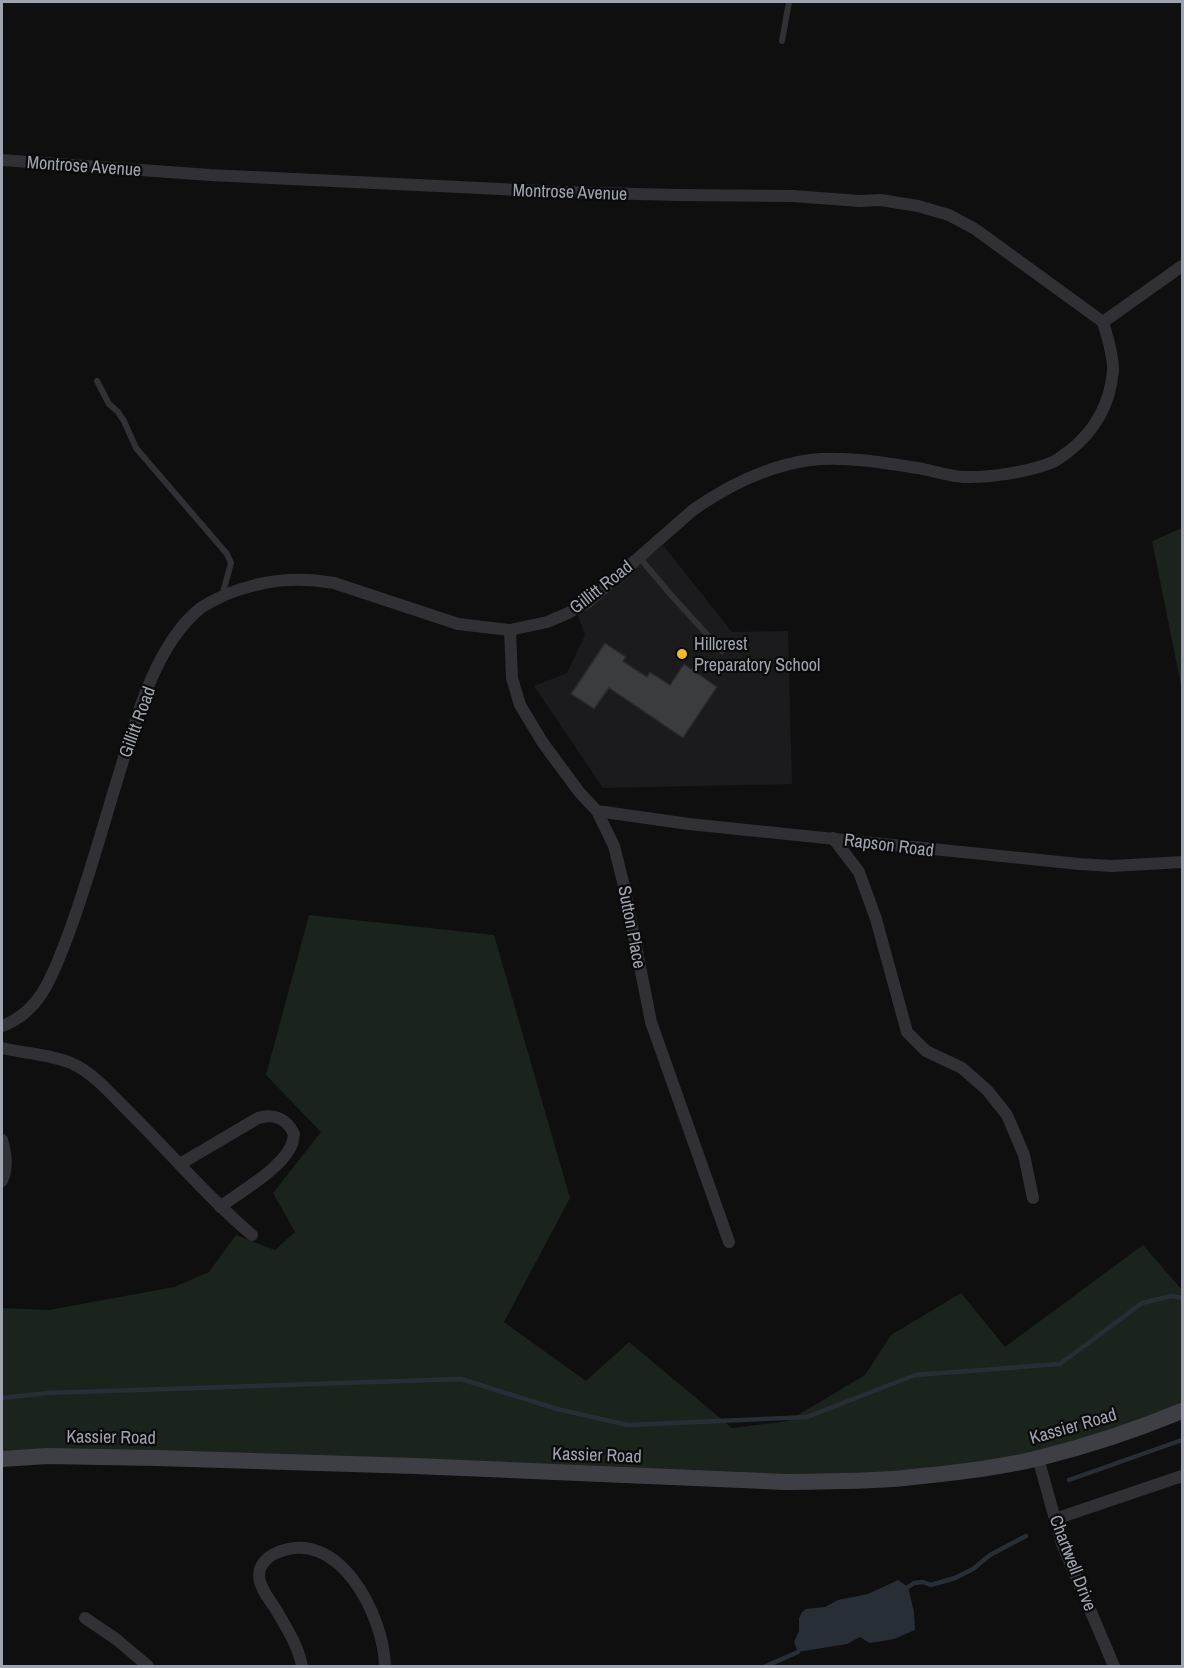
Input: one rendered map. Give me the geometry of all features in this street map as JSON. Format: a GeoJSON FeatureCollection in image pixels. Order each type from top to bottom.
{"type":"FeatureCollection","features":[{"type":"Feature","properties":{"kind":"main road","name":"Kassier Road"},"geometry":{"type":"LineString","coordinates":[[2,1459],[47,1456],[156,1458],[415,1466],[785,1482],[902,1478],[1038,1458],[1095,1442],[1182,1411]]}},
{"type":"Feature","properties":{"kind":"street","name":"Montrose Avenue"},"geometry":{"type":"LineString","coordinates":[[2,160],[210,174],[561,192],[793,196],[859,201],[881,200],[909,204],[949,215],[975,229],[1103,322]]}},
{"type":"Feature","properties":{"kind":"street"},"geometry":{"type":"LineString","coordinates":[[1103,322],[1182,266]]}},
{"type":"Feature","properties":{"kind":"street","name":"Gillitt Road"},"geometry":{"type":"LineString","coordinates":[[2,1026],[31,1008],[50,981],[73,922],[141,708],[163,654],[173,638],[196,612],[246,587],[273,581],[316,580],[334,583],[458,624],[510,630],[547,622],[587,603],[693,510],[728,488],[786,465],[820,460],[860,460],[962,477],[996,476],[1054,462],[1076,445],[1097,422],[1110,389],[1113,368],[1103,322]]}},
{"type":"Feature","properties":{"kind":"street","name":"Sutton Place"},"geometry":{"type":"LineString","coordinates":[[510,630],[512,678],[520,705],[543,743],[580,793],[597,810],[614,846],[651,1022],[729,1242]]}},
{"type":"Feature","properties":{"kind":"street","name":"Rapson Road"},"geometry":{"type":"LineString","coordinates":[[597,810],[689,824],[1079,864],[1112,866],[1182,862]]}},
{"type":"Feature","properties":{"kind":"street"},"geometry":{"type":"LineString","coordinates":[[833,838],[859,872],[876,919],[907,1032],[926,1051],[962,1068],[987,1090],[1008,1115],[1024,1155],[1033,1198]]}},
{"type":"Feature","properties":{"kind":"street"},"geometry":{"type":"LineString","coordinates":[[2,1047],[64,1060],[81,1068],[116,1099],[220,1207],[252,1235]]}},
{"type":"Feature","properties":{"kind":"street"},"geometry":{"type":"LineString","coordinates":[[180,1164],[258,1118],[267,1115],[275,1116],[289,1125],[294,1134],[290,1148],[285,1155],[271,1170],[220,1207]]}},
{"type":"Feature","properties":{"kind":"street"},"geometry":{"type":"LineString","coordinates":[[2,1140],[6,1158],[2,1181]]}},
{"type":"Feature","properties":{"kind":"street","name":"Chartwell Drive"},"geometry":{"type":"LineString","coordinates":[[1038,1458],[1069,1563],[1114,1666]]}},
{"type":"Feature","properties":{"kind":"street"},"geometry":{"type":"LineString","coordinates":[[1055,1519],[1182,1476]]}},
{"type":"Feature","properties":{"kind":"street"},"geometry":{"type":"LineString","coordinates":[[302,1666],[295,1642],[261,1585],[259,1573],[264,1561],[270,1556],[293,1548],[325,1554],[340,1565],[349,1576],[366,1600],[375,1618],[383,1643],[385,1666]]}},
{"type":"Feature","properties":{"kind":"street"},"geometry":{"type":"LineString","coordinates":[[85,1618],[116,1639],[148,1666]]}},
{"type":"Feature","properties":{"kind":"lane"},"geometry":{"type":"LineString","coordinates":[[782,40],[789,2]]}},
{"type":"Feature","properties":{"kind":"lane"},"geometry":{"type":"LineString","coordinates":[[97,381],[106,399],[124,421],[136,448],[227,554],[231,563],[222,597]]}},
{"type":"Feature","properties":{"kind":"lane"},"geometry":{"type":"LineString","coordinates":[[639,557],[671,596],[722,651]]}},
{"type":"Feature","properties":{"kind":"shaded area"},"geometry":{"type":"Polygon","coordinates":[[[1182,528],[1182,690],[1152,541],[1182,528]]]}},
{"type":"Feature","properties":{"kind":"shaded area","name":"Hillcrest Preparatory School"},"geometry":{"type":"Polygon","coordinates":[[[663,545],[732,632],[788,631],[792,784],[603,788],[534,686],[567,673],[585,635],[577,613],[663,545]]]}},
{"type":"Feature","properties":{"kind":"shaded area"},"geometry":{"type":"Polygon","coordinates":[[[309,915],[494,935],[570,1198],[504,1322],[586,1381],[629,1342],[732,1428],[788,1421],[865,1375],[891,1335],[961,1293],[1005,1347],[1143,1245],[1182,1290],[1182,1411],[1095,1442],[902,1478],[2,1459],[2,1308],[49,1310],[174,1287],[209,1272],[236,1235],[275,1250],[295,1232],[273,1193],[321,1132],[266,1075],[309,915]]]}},
{"type":"Feature","properties":{"kind":"shaded area"},"geometry":{"type":"Polygon","coordinates":[[[898,1580],[908,1587],[914,1612],[915,1630],[894,1639],[870,1643],[860,1637],[847,1644],[798,1652],[794,1642],[799,1631],[799,1618],[806,1609],[825,1607],[838,1600],[868,1594],[898,1580]]]}},
{"type":"Feature","properties":{"kind":"building"},"geometry":{"type":"Polygon","coordinates":[[[605,643],[626,657],[623,661],[647,677],[650,672],[670,685],[684,664],[717,687],[683,738],[609,688],[594,709],[571,694],[605,643]]]}},
{"type":"Feature","properties":{"kind":"waterway"},"geometry":{"type":"LineString","coordinates":[[2,1398],[47,1393],[461,1379],[557,1409],[628,1425],[807,1417],[915,1375],[1060,1364],[1142,1303],[1171,1296],[1182,1298]]}},
{"type":"Feature","properties":{"kind":"waterway"},"geometry":{"type":"LineString","coordinates":[[1069,1480],[1182,1440]]}},
{"type":"Feature","properties":{"kind":"waterway"},"geometry":{"type":"LineString","coordinates":[[908,1587],[914,1583],[923,1582],[931,1585],[955,1578],[973,1569],[990,1555],[1026,1536]]}},
{"type":"Feature","properties":{"kind":"waterway"},"geometry":{"type":"LineString","coordinates":[[766,1666],[798,1652]]}},
{"type":"Feature","properties":{"kind":"place","name":"Hillcrest Preparatory School"},"geometry":{"type":"Point","coordinates":[682,654]}}]}
